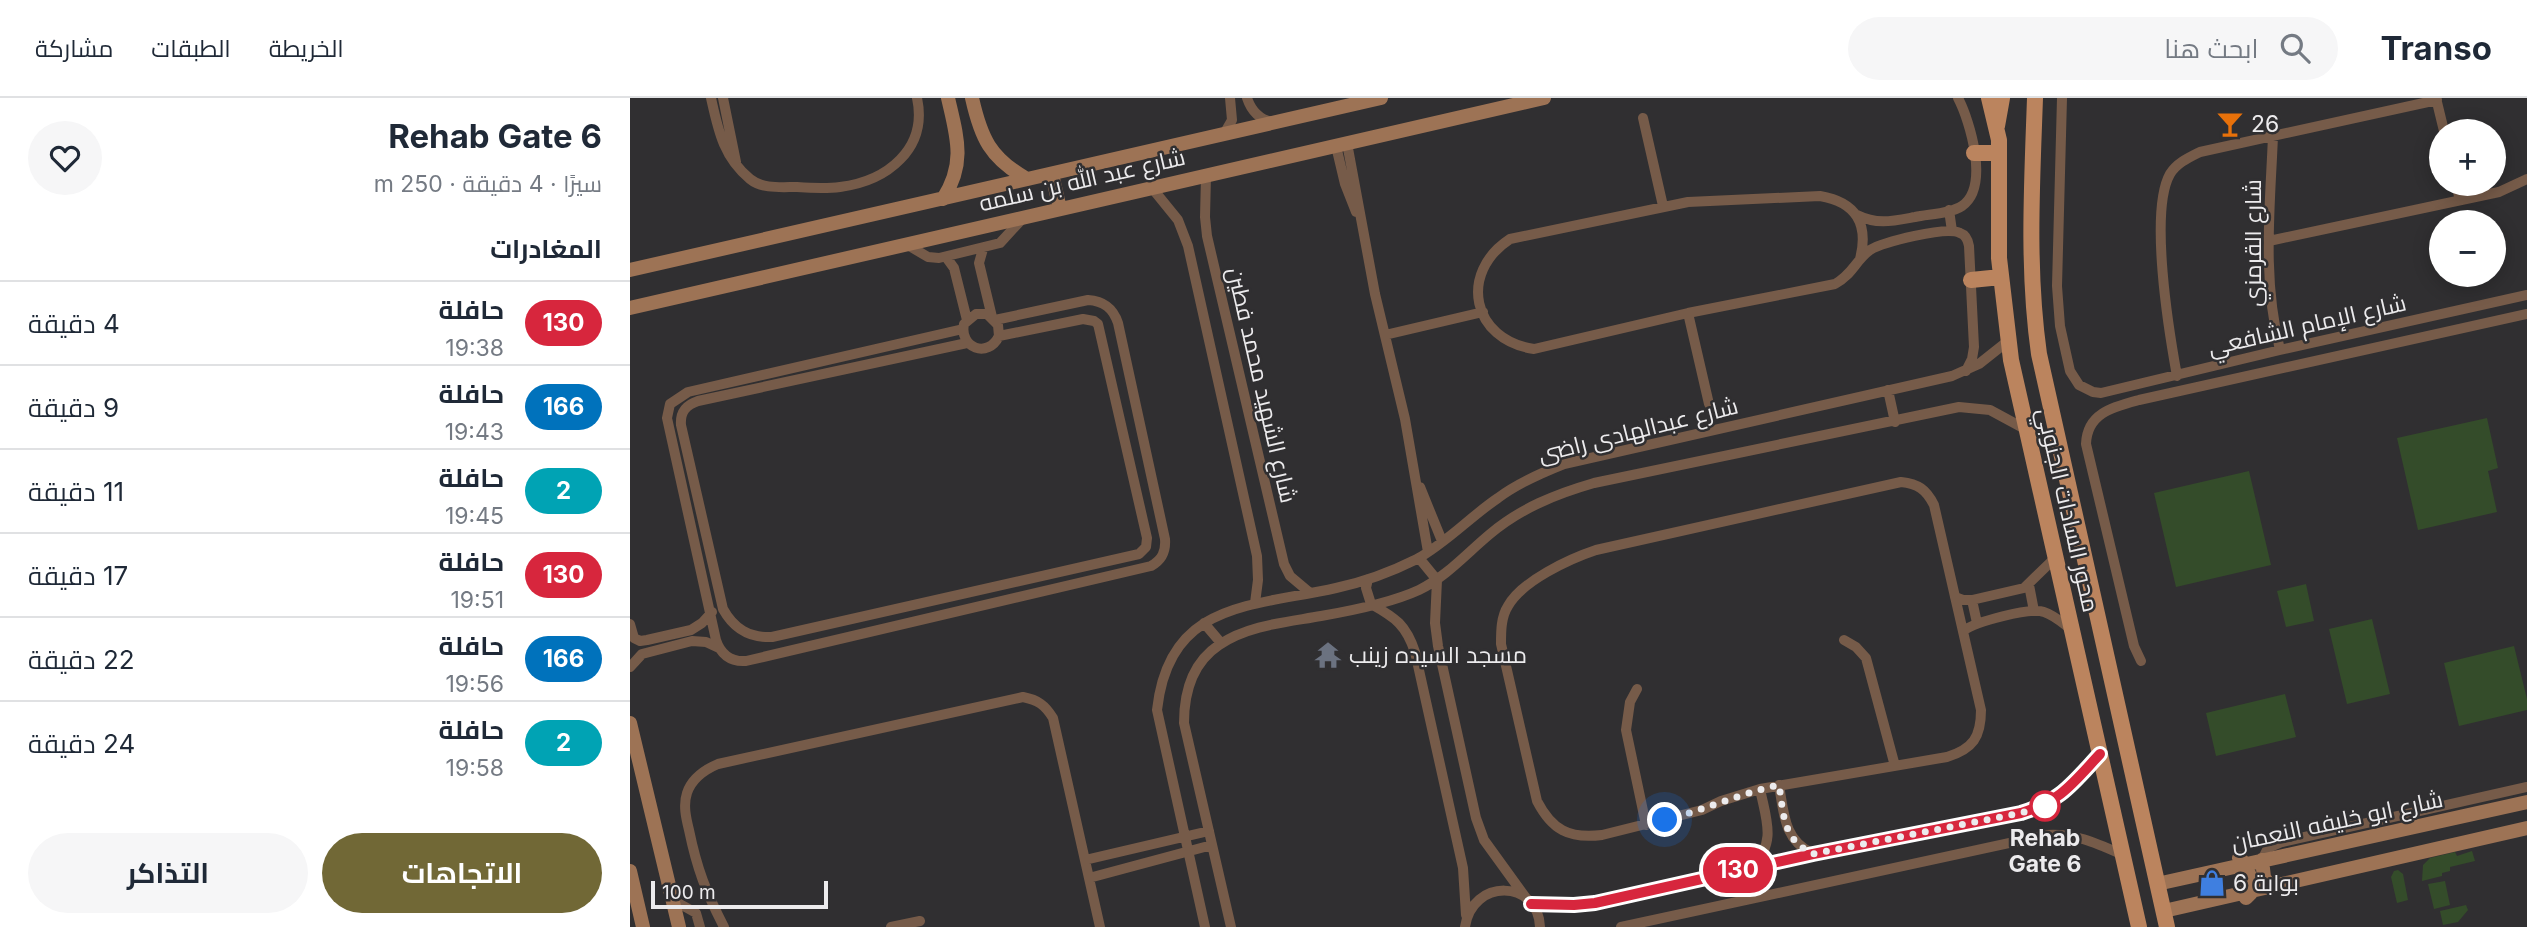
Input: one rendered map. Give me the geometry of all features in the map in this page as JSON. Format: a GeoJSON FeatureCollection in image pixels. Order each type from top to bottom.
{"type":"FeatureCollection","features":[{"type":"Feature","properties":{"kind":"main road"},"geometry":{"type":"LineString","coordinates":[[943,199],[950,188],[958,162],[948,98]]}},
{"type":"Feature","properties":{"kind":"main road"},"geometry":{"type":"LineString","coordinates":[[972,98],[986,145],[1004,165],[1027,179]]}},
{"type":"Feature","properties":{"kind":"main road","name":"شارع عبد الله بن سلمه"},"geometry":{"type":"LineString","coordinates":[[630,270],[1381,98]]}},
{"type":"Feature","properties":{"kind":"main road","name":"شارع عبد الله بن سلمه"},"geometry":{"type":"LineString","coordinates":[[630,308],[1544,98]]}},
{"type":"Feature","properties":{"kind":"main road","name":"محور السادات الجنوبي"},"geometry":{"type":"LineString","coordinates":[[1989,98],[1997,127],[2001,277],[2008,341],[2139,927]]}},
{"type":"Feature","properties":{"kind":"main road"},"geometry":{"type":"LineString","coordinates":[[1997,127],[2002,98]]}},
{"type":"Feature","properties":{"kind":"main road","name":"محور السادات الجنوبي"},"geometry":{"type":"LineString","coordinates":[[2035,98],[2031,249],[2032,299],[2039,354],[2165,919]]}},
{"type":"Feature","properties":{"kind":"main road"},"geometry":{"type":"LineString","coordinates":[[1974,153],[1998,153]]}},
{"type":"Feature","properties":{"kind":"main road"},"geometry":{"type":"LineString","coordinates":[[1052,174],[1060,209]]}},
{"type":"Feature","properties":{"kind":"main road"},"geometry":{"type":"LineString","coordinates":[[1971,280],[2001,277]]}},
{"type":"Feature","properties":{"kind":"main road"},"geometry":{"type":"LineString","coordinates":[[630,723],[679,927]]}},
{"type":"Feature","properties":{"kind":"main road","name":"شارع ابو خليفه النعمان"},"geometry":{"type":"LineString","coordinates":[[2156,879],[2245,864],[2527,802]]}},
{"type":"Feature","properties":{"kind":"main road"},"geometry":{"type":"LineString","coordinates":[[2251,891],[2527,828]]}},
{"type":"Feature","properties":{"kind":"main road"},"geometry":{"type":"LineString","coordinates":[[2262,860],[2264,877],[2270,887]]}},
{"type":"Feature","properties":{"kind":"main road"},"geometry":{"type":"LineString","coordinates":[[2165,919],[2249,897],[2250,877],[2245,864]]}},
{"type":"Feature","properties":{"kind":"main road"},"geometry":{"type":"LineString","coordinates":[[630,871],[643,927]]}},
{"type":"Feature","properties":{"kind":"street"},"geometry":{"type":"LineString","coordinates":[[711,98],[727,155],[751,180],[766,186],[819,188],[862,182],[898,163],[911,148],[919,129],[920,110],[917,98]]}},
{"type":"Feature","properties":{"kind":"street"},"geometry":{"type":"LineString","coordinates":[[723,98],[736,163]]}},
{"type":"Feature","properties":{"kind":"street"},"geometry":{"type":"LineString","coordinates":[[1224,134],[1232,120],[1230,98]]}},
{"type":"Feature","properties":{"kind":"street"},"geometry":{"type":"LineString","coordinates":[[1247,98],[1258,116],[1275,123]]}},
{"type":"Feature","properties":{"kind":"street"},"geometry":{"type":"LineString","coordinates":[[1856,215],[1877,223],[1889,222],[1949,210],[1965,204],[1975,180],[1974,138],[1958,98]]}},
{"type":"Feature","properties":{"kind":"street","name":"شارع الإمام الشافعي"},"geometry":{"type":"LineString","coordinates":[[2062,98],[2056,285],[2060,326],[2070,371],[2079,385],[2093,392],[2137,386],[2280,350],[2527,295]]}},
{"type":"Feature","properties":{"kind":"street"},"geometry":{"type":"LineString","coordinates":[[2177,376],[2164,289],[2162,247],[2164,187],[2172,172],[2184,159],[2200,152],[2437,99],[2441,119]]}},
{"type":"Feature","properties":{"kind":"street"},"geometry":{"type":"LineString","coordinates":[[1643,118],[1663,206]]}},
{"type":"Feature","properties":{"kind":"street","name":"شارع القرمزي"},"geometry":{"type":"LineString","coordinates":[[2273,136],[2269,296],[2280,350]]}},
{"type":"Feature","properties":{"kind":"street"},"geometry":{"type":"LineString","coordinates":[[1341,145],[1345,184],[1360,222],[1416,481],[1423,555],[1437,580],[1435,623],[1438,646],[1476,818],[1485,840],[1540,919],[1540,927]]}},
{"type":"Feature","properties":{"kind":"street","name":"شارع الشهيد محمد فطين"},"geometry":{"type":"LineString","coordinates":[[1206,176],[1207,236],[1284,564],[1298,585],[1309,592]]}},
{"type":"Feature","properties":{"kind":"street"},"geometry":{"type":"LineString","coordinates":[[2269,241],[2499,192],[2527,179]]}},
{"type":"Feature","properties":{"kind":"street","name":"شارع الشهيد محمد فطين"},"geometry":{"type":"LineString","coordinates":[[1152,188],[1178,220],[1188,246],[1257,556],[1255,603]]}},
{"type":"Feature","properties":{"kind":"street"},"geometry":{"type":"LineString","coordinates":[[1820,196],[1834,198],[1847,205],[1856,215],[1863,229],[1864,244],[1860,259],[1846,278],[1835,284],[1688,313],[1534,349],[1502,339],[1490,327],[1478,295],[1479,278],[1485,262],[1496,249],[1510,239],[1663,206],[1688,202],[1820,196]]}},
{"type":"Feature","properties":{"kind":"street"},"geometry":{"type":"LineString","coordinates":[[2459,196],[2460,200]]}},
{"type":"Feature","properties":{"kind":"street"},"geometry":{"type":"LineString","coordinates":[[1949,210],[1952,231]]}},
{"type":"Feature","properties":{"kind":"street"},"geometry":{"type":"LineString","coordinates":[[906,243],[928,257],[946,257],[1000,243],[1025,217]]}},
{"type":"Feature","properties":{"kind":"street"},"geometry":{"type":"LineString","coordinates":[[1860,259],[1891,241],[1952,231],[1962,233],[1968,241],[1974,347],[1966,371]]}},
{"type":"Feature","properties":{"kind":"street"},"geometry":{"type":"LineString","coordinates":[[983,248],[979,263],[999,336]]}},
{"type":"Feature","properties":{"kind":"street"},"geometry":{"type":"LineString","coordinates":[[946,257],[954,268],[967,343]]}},
{"type":"Feature","properties":{"kind":"street"},"geometry":{"type":"LineString","coordinates":[[630,667],[641,655],[692,641],[706,642],[719,648],[730,659],[746,661],[1156,563],[1166,546],[1115,316],[1104,303],[1088,300],[994,319],[982,313],[965,324],[765,381],[686,407],[681,419],[723,609],[728,618],[743,632],[762,637],[915,605],[1139,554],[1146,547],[1147,538],[1101,329],[1094,320],[1083,319],[999,336],[993,345],[982,349],[967,343],[765,381],[688,392],[674,399],[668,411],[719,648]]}},
{"type":"Feature","properties":{"kind":"street"},"geometry":{"type":"LineString","coordinates":[[2505,300],[2509,318]]}},
{"type":"Feature","properties":{"kind":"street"},"geometry":{"type":"LineString","coordinates":[[1385,335],[1483,312]]}},
{"type":"Feature","properties":{"kind":"street"},"geometry":{"type":"LineString","coordinates":[[1688,313],[1709,404]]}},
{"type":"Feature","properties":{"kind":"street","name":"شارع الإمام الشافعي"},"geometry":{"type":"LineString","coordinates":[[2141,661],[2135,652],[2086,444],[2086,433],[2091,423],[2101,414],[2111,408],[2139,400],[2527,314]]}},
{"type":"Feature","properties":{"kind":"street","name":"شارع عبدالهادى راضى"},"geometry":{"type":"LineString","coordinates":[[1205,927],[1157,710],[1159,689],[1166,669],[1183,642],[1204,623],[1237,607],[1368,579],[1423,555],[1518,484],[1564,464],[1966,371],[1979,365],[2008,341]]}},
{"type":"Feature","properties":{"kind":"street"},"geometry":{"type":"LineString","coordinates":[[2137,386],[2139,400]]}},
{"type":"Feature","properties":{"kind":"street"},"geometry":{"type":"LineString","coordinates":[[1888,390],[1895,422]]}},
{"type":"Feature","properties":{"kind":"street","name":"شارع عبدالهادى راضى"},"geometry":{"type":"LineString","coordinates":[[1231,927],[1184,723],[1184,700],[1191,677],[1203,657],[1221,643],[1269,625],[1394,599],[1437,580],[1515,515],[1540,501],[1567,491],[1959,407],[1990,410],[2027,430]]}},
{"type":"Feature","properties":{"kind":"street"},"geometry":{"type":"LineString","coordinates":[[1121,418],[1138,413]]}},
{"type":"Feature","properties":{"kind":"street"},"geometry":{"type":"LineString","coordinates":[[1127,449],[1145,445]]}},
{"type":"Feature","properties":{"kind":"street"},"geometry":{"type":"LineString","coordinates":[[1416,481],[1443,541]]}},
{"type":"Feature","properties":{"kind":"street"},"geometry":{"type":"LineString","coordinates":[[1901,482],[1915,484],[1927,492],[1934,505],[1955,597],[1981,710],[1981,726],[1974,741],[1962,752],[1760,789],[1702,810],[1586,837],[1563,830],[1545,815],[1537,801],[1501,644],[1501,626],[1506,608],[1518,592],[1564,562],[1595,550],[1901,482]]}},
{"type":"Feature","properties":{"kind":"street"},"geometry":{"type":"LineString","coordinates":[[1955,597],[1972,600],[2029,585],[2056,557]]}},
{"type":"Feature","properties":{"kind":"street"},"geometry":{"type":"LineString","coordinates":[[1368,579],[1366,587],[1371,604],[1399,621],[1415,652],[1463,868],[1465,927]]}},
{"type":"Feature","properties":{"kind":"street"},"geometry":{"type":"LineString","coordinates":[[2029,585],[2034,611]]}},
{"type":"Feature","properties":{"kind":"street"},"geometry":{"type":"LineString","coordinates":[[1972,600],[1977,623]]}},
{"type":"Feature","properties":{"kind":"street"},"geometry":{"type":"LineString","coordinates":[[915,605],[918,620]]}},
{"type":"Feature","properties":{"kind":"street"},"geometry":{"type":"LineString","coordinates":[[637,640],[691,630],[702,624],[710,613],[723,609]]}},
{"type":"Feature","properties":{"kind":"street"},"geometry":{"type":"LineString","coordinates":[[1963,631],[1977,623],[2034,611],[2048,613],[2072,630]]}},
{"type":"Feature","properties":{"kind":"street"},"geometry":{"type":"LineString","coordinates":[[1204,623],[1221,643]]}},
{"type":"Feature","properties":{"kind":"street"},"geometry":{"type":"LineString","coordinates":[[630,624],[637,640]]}},
{"type":"Feature","properties":{"kind":"street"},"geometry":{"type":"LineString","coordinates":[[637,640],[634,649],[641,655]]}},
{"type":"Feature","properties":{"kind":"street"},"geometry":{"type":"LineString","coordinates":[[1844,640],[1856,647],[1866,658],[1895,766]]}},
{"type":"Feature","properties":{"kind":"street"},"geometry":{"type":"LineString","coordinates":[[1637,689],[1628,708],[1626,730],[1646,825]]}},
{"type":"Feature","properties":{"kind":"street"},"geometry":{"type":"LineString","coordinates":[[724,927],[705,891],[697,868],[684,806],[694,779],[704,770],[731,761],[1023,697],[1036,700],[1046,707],[1053,718],[1100,927]]}},
{"type":"Feature","properties":{"kind":"street"},"geometry":{"type":"LineString","coordinates":[[1466,915],[1474,903],[1485,894],[1506,891],[1529,901],[1574,905],[1595,903],[1813,854],[2021,813],[2045,806],[2063,793],[2100,754]]}},
{"type":"Feature","properties":{"kind":"street"},"geometry":{"type":"LineString","coordinates":[[1779,785],[1786,828],[1801,848],[1813,854]]}},
{"type":"Feature","properties":{"kind":"street"},"geometry":{"type":"LineString","coordinates":[[2262,860],[2267,848],[2282,842],[2527,787]]}},
{"type":"Feature","properties":{"kind":"street"},"geometry":{"type":"LineString","coordinates":[[1752,867],[1762,858],[1768,845],[1760,789]]}},
{"type":"Feature","properties":{"kind":"street"},"geometry":{"type":"LineString","coordinates":[[1085,860],[1209,831]]}},
{"type":"Feature","properties":{"kind":"street"},"geometry":{"type":"LineString","coordinates":[[1621,927],[2046,835],[2066,834],[2085,838],[2123,855]]}},
{"type":"Feature","properties":{"kind":"street"},"geometry":{"type":"LineString","coordinates":[[1089,878],[1212,845]]}},
{"type":"Feature","properties":{"kind":"street"},"geometry":{"type":"LineString","coordinates":[[673,900],[696,913],[700,927]]}},
{"type":"Feature","properties":{"kind":"street"},"geometry":{"type":"LineString","coordinates":[[891,927],[920,921]]}},
{"type":"Feature","properties":{"kind":"green space"},"geometry":{"type":"Polygon","coordinates":[[[2487,418],[2498,468],[2488,471],[2497,512],[2418,530],[2397,438],[2487,418]]]}},
{"type":"Feature","properties":{"kind":"green space"},"geometry":{"type":"Polygon","coordinates":[[[2249,471],[2271,565],[2176,587],[2154,493],[2249,471]]]}},
{"type":"Feature","properties":{"kind":"green space"},"geometry":{"type":"Polygon","coordinates":[[[2306,584],[2314,621],[2286,627],[2277,591],[2306,584]]]}},
{"type":"Feature","properties":{"kind":"green space"},"geometry":{"type":"Polygon","coordinates":[[[2372,619],[2390,694],[2347,704],[2329,629],[2372,619]]]}},
{"type":"Feature","properties":{"kind":"green space"},"geometry":{"type":"Polygon","coordinates":[[[2514,646],[2527,699],[2527,710],[2459,726],[2444,663],[2514,646]]]}},
{"type":"Feature","properties":{"kind":"green space"},"geometry":{"type":"Polygon","coordinates":[[[2285,694],[2296,737],[2216,756],[2206,713],[2285,694]]]}},
{"type":"Feature","properties":{"kind":"green space"},"geometry":{"type":"Polygon","coordinates":[[[2472,851],[2475,861],[2450,867],[2450,871],[2442,873],[2442,876],[2422,881],[2423,865],[2430,858],[2455,852],[2457,856],[2472,851]]]}},
{"type":"Feature","properties":{"kind":"green space"},"geometry":{"type":"Polygon","coordinates":[[[2398,870],[2403,874],[2408,900],[2397,903],[2391,877],[2394,871],[2398,870]]]}},
{"type":"Feature","properties":{"kind":"green space"},"geometry":{"type":"Polygon","coordinates":[[[2445,881],[2450,905],[2434,909],[2428,884],[2445,881]]]}},
{"type":"Feature","properties":{"kind":"green space"},"geometry":{"type":"Polygon","coordinates":[[[2466,905],[2468,910],[2458,922],[2443,925],[2440,911],[2466,905]]]}},
{"type":"Feature","properties":{"kind":"bus line","name":"130"},"geometry":{"type":"LineString","coordinates":[[1531,904],[1553,906],[1595,903],[1813,854],[2021,813],[2045,806],[2063,793],[2100,754]]}},
{"type":"Feature","properties":{"kind":"place","name":"26"},"geometry":{"type":"Point","coordinates":[2230,124]}},
{"type":"Feature","properties":{"kind":"place","name":"مسجد السيده زينب"},"geometry":{"type":"Point","coordinates":[1328,655]}},
{"type":"Feature","properties":{"kind":"place","name":"Rehab Gate 6"},"geometry":{"type":"Point","coordinates":[2045,806]}},
{"type":"Feature","properties":{"kind":"place","name":"بوابة 6"},"geometry":{"type":"Point","coordinates":[2212,883]}},
{"type":"Feature","properties":{"kind":"route"},"geometry":{"type":"LineString","coordinates":[[1665,820],[1779,785],[1786,828],[1801,848],[1813,854],[2045,806]]}}]}
